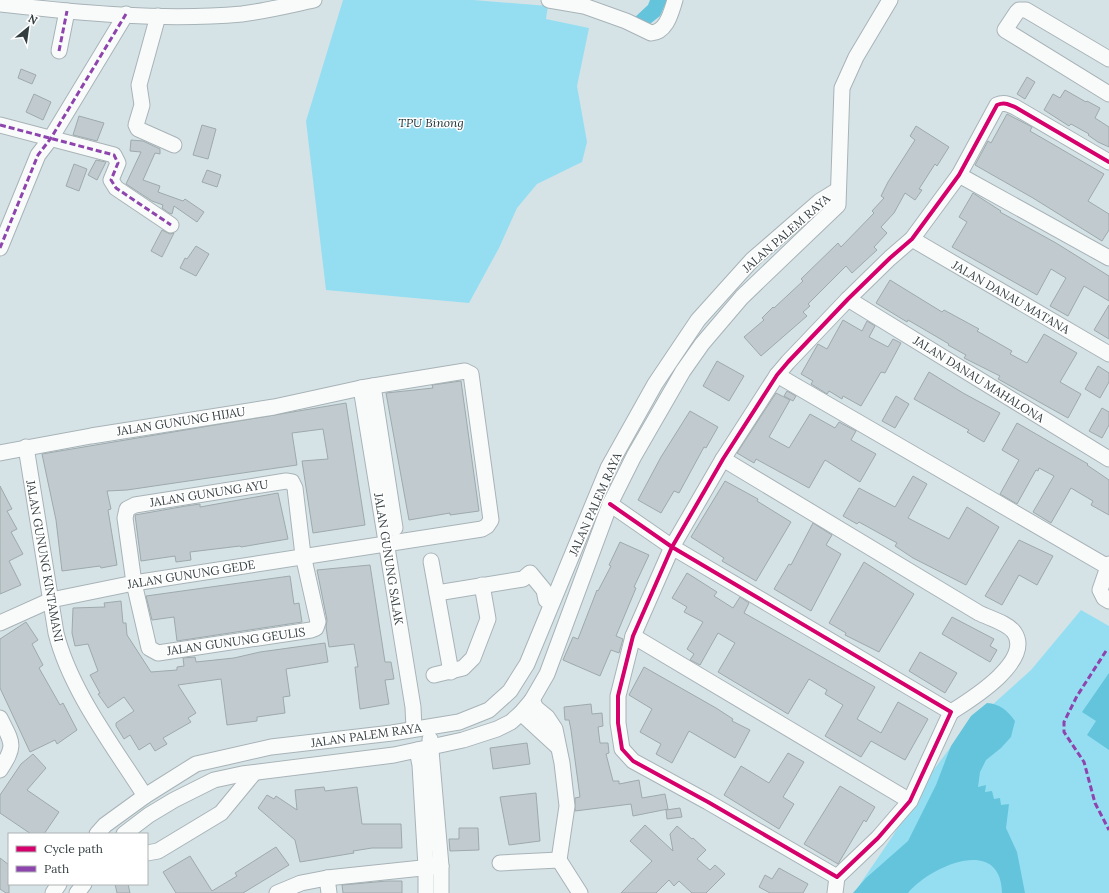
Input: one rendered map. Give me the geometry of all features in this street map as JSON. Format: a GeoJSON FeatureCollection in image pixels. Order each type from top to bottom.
{"type":"FeatureCollection","features":[{"type":"Feature","properties":{"kind":"street"},"geometry":{"type":"LineString","coordinates":[[0,4],[68,11],[84,6],[126,14],[201,16],[244,14],[314,0]]}},
{"type":"Feature","properties":{"kind":"street"},"geometry":{"type":"LineString","coordinates":[[549,0],[584,6],[626,21],[643,30],[655,33],[663,28],[668,20],[675,0]]}},
{"type":"Feature","properties":{"kind":"street"},"geometry":{"type":"LineString","coordinates":[[838,190],[842,88],[856,57],[890,0]]}},
{"type":"Feature","properties":{"kind":"street"},"geometry":{"type":"LineString","coordinates":[[1109,59],[1026,10],[1020,10],[1017,12],[1005,30],[1109,94]]}},
{"type":"Feature","properties":{"kind":"street"},"geometry":{"type":"LineString","coordinates":[[59,51],[68,11]]}},
{"type":"Feature","properties":{"kind":"street"},"geometry":{"type":"LineString","coordinates":[[0,248],[38,155],[51,138],[126,14]]}},
{"type":"Feature","properties":{"kind":"street"},"geometry":{"type":"LineString","coordinates":[[158,16],[139,85],[142,105],[136,125],[138,129],[174,145]]}},
{"type":"Feature","properties":{"kind":"street"},"geometry":{"type":"LineString","coordinates":[[837,877],[708,802],[633,761],[626,755],[622,749],[618,723],[618,696],[633,636],[672,547],[723,459],[777,375],[848,299],[912,239],[959,175],[994,108],[1002,103],[1015,107],[1109,162]]}},
{"type":"Feature","properties":{"kind":"street"},"geometry":{"type":"LineString","coordinates":[[0,125],[114,155],[118,163],[111,180],[116,188],[171,225]]}},
{"type":"Feature","properties":{"kind":"street"},"geometry":{"type":"LineString","coordinates":[[959,175],[1109,258]]}},
{"type":"Feature","properties":{"kind":"street","name":"JALAN PALEM RAYA"},"geometry":{"type":"LineString","coordinates":[[125,833],[149,814],[214,780],[242,774],[418,750],[463,740],[497,730],[511,722],[521,713],[532,700],[547,674],[610,504],[634,456],[683,371],[702,344],[742,297],[833,211],[838,205],[838,190]]}},
{"type":"Feature","properties":{"kind":"street","name":"JALAN PALEM RAYA"},"geometry":{"type":"LineString","coordinates":[[99,833],[105,824],[145,796],[196,764],[271,747],[416,729],[458,722],[489,710],[510,691],[527,664],[550,601],[608,468],[655,384],[698,320],[752,260],[820,201],[838,190]]}},
{"type":"Feature","properties":{"kind":"street","name":"JALAN DANAU MATANA"},"geometry":{"type":"LineString","coordinates":[[912,239],[1109,354]]}},
{"type":"Feature","properties":{"kind":"street","name":"JALAN DANAU MAHALONA"},"geometry":{"type":"LineString","coordinates":[[848,299],[1109,459]]}},
{"type":"Feature","properties":{"kind":"street","name":"JALAN GUNUNG HIJAU"},"geometry":{"type":"LineString","coordinates":[[0,453],[26,447],[274,406],[367,387],[468,371],[471,374],[491,520],[490,523],[482,529],[392,542]]}},
{"type":"Feature","properties":{"kind":"street"},"geometry":{"type":"LineString","coordinates":[[777,375],[1108,566],[1100,590],[1104,598],[1109,601]]}},
{"type":"Feature","properties":{"kind":"street","name":"JALAN GUNUNG SALAK"},"geometry":{"type":"LineString","coordinates":[[367,387],[392,542],[416,729]]}},
{"type":"Feature","properties":{"kind":"street","name":"JALAN GUNUNG KINTAMANI"},"geometry":{"type":"LineString","coordinates":[[26,447],[59,647],[71,675],[145,796]]}},
{"type":"Feature","properties":{"kind":"street"},"geometry":{"type":"LineString","coordinates":[[723,459],[972,609],[1012,630],[1017,638],[1018,645],[1016,652],[1007,669],[984,690],[951,712],[910,801],[878,838],[837,877],[835,893]]}},
{"type":"Feature","properties":{"kind":"street","name":"JALAN GUNUNG AYU"},"geometry":{"type":"LineString","coordinates":[[134,583],[125,518],[127,509],[135,504],[286,481],[292,482],[295,488],[303,555]]}},
{"type":"Feature","properties":{"kind":"street"},"geometry":{"type":"LineString","coordinates":[[610,504],[672,547],[951,712]]}},
{"type":"Feature","properties":{"kind":"street","name":"JALAN GUNUNG GEDE"},"geometry":{"type":"LineString","coordinates":[[0,623],[51,600],[134,583],[392,542]]}},
{"type":"Feature","properties":{"kind":"street","name":"JALAN GUNUNG GEULIS"},"geometry":{"type":"LineString","coordinates":[[134,583],[149,648],[158,653],[311,630],[316,628],[318,622],[303,555]]}},
{"type":"Feature","properties":{"kind":"street"},"geometry":{"type":"LineString","coordinates":[[431,561],[451,672]]}},
{"type":"Feature","properties":{"kind":"street"},"geometry":{"type":"LineString","coordinates":[[437,593],[527,576],[539,598],[571,610]]}},
{"type":"Feature","properties":{"kind":"street"},"geometry":{"type":"LineString","coordinates":[[434,675],[463,668],[473,658],[488,619],[482,585]]}},
{"type":"Feature","properties":{"kind":"street"},"geometry":{"type":"LineString","coordinates":[[633,636],[910,801]]}},
{"type":"Feature","properties":{"kind":"street"},"geometry":{"type":"LineString","coordinates":[[532,700],[536,708],[549,720],[555,729],[562,763],[567,806],[559,860],[580,893]]}},
{"type":"Feature","properties":{"kind":"street"},"geometry":{"type":"LineString","coordinates":[[521,713],[558,747]]}},
{"type":"Feature","properties":{"kind":"street"},"geometry":{"type":"LineString","coordinates":[[0,718],[10,738],[12,747],[10,754],[0,770]]}},
{"type":"Feature","properties":{"kind":"street"},"geometry":{"type":"LineString","coordinates":[[416,729],[420,765],[426,867],[426,893]]}},
{"type":"Feature","properties":{"kind":"street"},"geometry":{"type":"LineString","coordinates":[[416,729],[418,750],[441,866],[441,893]]}},
{"type":"Feature","properties":{"kind":"street"},"geometry":{"type":"LineString","coordinates":[[148,853],[158,851],[221,813],[254,773]]}},
{"type":"Feature","properties":{"kind":"street"},"geometry":{"type":"LineString","coordinates":[[500,863],[559,860]]}},
{"type":"Feature","properties":{"kind":"street"},"geometry":{"type":"LineString","coordinates":[[277,893],[301,883],[328,886],[426,867],[441,866]]}},
{"type":"Feature","properties":{"kind":"street"},"geometry":{"type":"LineString","coordinates":[[77,893],[83,885]]}},
{"type":"Feature","properties":{"kind":"green space","name":"TPU Binong"},"geometry":{"type":"Polygon","coordinates":[[[343,0],[473,0],[548,6],[546,19],[589,28],[577,86],[587,142],[582,162],[537,184],[517,208],[499,248],[469,303],[326,290],[306,121],[343,0]]]}},
{"type":"Feature","properties":{"kind":"green space"},"geometry":{"type":"Polygon","coordinates":[[[1081,610],[1109,626],[1109,893],[854,893],[892,837],[932,772],[962,732],[1031,670],[1081,610]]]}},
{"type":"Feature","properties":{"kind":"shaded area"},"geometry":{"type":"Polygon","coordinates":[[[650,0],[667,0],[660,16],[646,27],[633,19],[648,5],[650,0]]]}},
{"type":"Feature","properties":{"kind":"shaded area"},"geometry":{"type":"Polygon","coordinates":[[[1109,673],[1109,750],[1087,735],[1096,721],[1082,712],[1109,673]]]}},
{"type":"Feature","properties":{"kind":"shaded area"},"geometry":{"type":"Polygon","coordinates":[[[987,703],[1003,708],[1015,721],[1011,737],[1001,748],[986,760],[980,772],[978,787],[986,785],[985,792],[992,791],[994,799],[1000,798],[1001,805],[1009,804],[1006,828],[1017,852],[1025,893],[1002,893],[999,875],[990,864],[977,860],[962,861],[947,866],[918,883],[908,893],[853,893],[866,878],[908,841],[936,785],[951,746],[971,716],[987,703]]]}},
{"type":"Feature","properties":{"kind":"building"},"geometry":{"type":"Polygon","coordinates":[[[21,69],[36,75],[32,84],[18,78],[21,69]]]}},
{"type":"Feature","properties":{"kind":"building"},"geometry":{"type":"Polygon","coordinates":[[[1027,77],[1035,82],[1025,99],[1017,94],[1027,77]]]}},
{"type":"Feature","properties":{"kind":"building"},"geometry":{"type":"Polygon","coordinates":[[[1065,90],[1100,108],[1095,118],[1109,127],[1109,147],[1098,142],[1088,135],[1089,134],[1071,124],[1069,126],[1044,110],[1053,94],[1060,98],[1065,90]]]}},
{"type":"Feature","properties":{"kind":"building"},"geometry":{"type":"Polygon","coordinates":[[[34,94],[51,102],[43,120],[26,112],[34,94]]]}},
{"type":"Feature","properties":{"kind":"building"},"geometry":{"type":"Polygon","coordinates":[[[1007,114],[1032,127],[1030,131],[1104,174],[1088,201],[1109,214],[1109,230],[1102,241],[1033,198],[975,165],[988,141],[991,143],[1007,114]]]}},
{"type":"Feature","properties":{"kind":"building"},"geometry":{"type":"Polygon","coordinates":[[[79,116],[104,123],[97,141],[73,135],[79,116]]]}},
{"type":"Feature","properties":{"kind":"building"},"geometry":{"type":"Polygon","coordinates":[[[202,125],[216,129],[208,159],[193,155],[202,125]]]}},
{"type":"Feature","properties":{"kind":"building"},"geometry":{"type":"Polygon","coordinates":[[[916,126],[949,147],[937,166],[935,164],[919,189],[922,190],[915,200],[905,193],[894,213],[881,227],[887,233],[874,247],[877,250],[852,273],[846,266],[808,304],[810,306],[803,312],[807,316],[761,356],[744,337],[764,320],[762,318],[773,307],[774,308],[803,281],[801,279],[838,243],[841,247],[874,213],[872,211],[884,198],[881,196],[888,182],[915,140],[910,136],[916,126]]]}},
{"type":"Feature","properties":{"kind":"building"},"geometry":{"type":"Polygon","coordinates":[[[131,140],[143,141],[160,149],[160,154],[155,153],[143,180],[160,186],[158,192],[183,201],[185,199],[204,212],[197,222],[174,206],[172,214],[169,213],[162,208],[163,205],[152,201],[126,184],[141,152],[130,151],[131,140]]]}},
{"type":"Feature","properties":{"kind":"building"},"geometry":{"type":"Polygon","coordinates":[[[96,160],[106,162],[97,180],[88,175],[96,160]]]}},
{"type":"Feature","properties":{"kind":"building"},"geometry":{"type":"Polygon","coordinates":[[[74,164],[87,169],[79,191],[66,186],[74,164]]]}},
{"type":"Feature","properties":{"kind":"building"},"geometry":{"type":"Polygon","coordinates":[[[207,170],[221,175],[217,187],[202,182],[207,170]]]}},
{"type":"Feature","properties":{"kind":"building"},"geometry":{"type":"Polygon","coordinates":[[[973,193],[1001,211],[1000,212],[1056,243],[1109,276],[1109,301],[1084,286],[1068,316],[1050,306],[1066,278],[1051,269],[1037,295],[952,247],[967,222],[959,217],[973,193]]]}},
{"type":"Feature","properties":{"kind":"building"},"geometry":{"type":"Polygon","coordinates":[[[162,230],[170,234],[174,233],[162,257],[151,251],[162,230]]]}},
{"type":"Feature","properties":{"kind":"building"},"geometry":{"type":"Polygon","coordinates":[[[196,246],[209,254],[196,276],[180,268],[185,258],[187,259],[196,246]]]}},
{"type":"Feature","properties":{"kind":"building"},"geometry":{"type":"Polygon","coordinates":[[[890,280],[942,312],[944,310],[979,329],[977,331],[1012,351],[1010,354],[1027,363],[1044,334],[1077,353],[1060,382],[1081,394],[1068,418],[998,379],[1000,376],[964,358],[966,355],[948,345],[949,344],[908,320],[907,322],[876,303],[890,280]]]}},
{"type":"Feature","properties":{"kind":"building"},"geometry":{"type":"Polygon","coordinates":[[[1109,305],[1109,339],[1094,330],[1109,305]]]}},
{"type":"Feature","properties":{"kind":"building"},"geometry":{"type":"Polygon","coordinates":[[[843,320],[862,331],[867,321],[875,326],[869,337],[888,347],[893,339],[901,343],[885,373],[881,372],[861,406],[843,396],[842,399],[829,391],[827,394],[811,384],[813,381],[801,374],[818,344],[827,349],[843,320]]]}},
{"type":"Feature","properties":{"kind":"building"},"geometry":{"type":"Polygon","coordinates":[[[717,361],[744,376],[729,401],[703,386],[717,361]]]}},
{"type":"Feature","properties":{"kind":"building"},"geometry":{"type":"Polygon","coordinates":[[[1098,366],[1109,373],[1109,382],[1100,398],[1085,389],[1098,366]]]}},
{"type":"Feature","properties":{"kind":"building"},"geometry":{"type":"Polygon","coordinates":[[[929,372],[1000,413],[984,442],[967,432],[969,430],[914,399],[929,372]]]}},
{"type":"Feature","properties":{"kind":"building"},"geometry":{"type":"Polygon","coordinates":[[[461,381],[479,511],[450,515],[450,513],[409,520],[386,393],[433,388],[432,385],[461,381]]]}},
{"type":"Feature","properties":{"kind":"building"},"geometry":{"type":"Polygon","coordinates":[[[787,391],[796,396],[793,401],[784,396],[787,391]]]}},
{"type":"Feature","properties":{"kind":"building"},"geometry":{"type":"Polygon","coordinates":[[[776,393],[790,400],[769,437],[789,448],[810,414],[835,428],[839,422],[856,431],[851,440],[876,454],[860,482],[825,460],[809,488],[756,459],[754,463],[737,453],[776,393]]]}},
{"type":"Feature","properties":{"kind":"building"},"geometry":{"type":"Polygon","coordinates":[[[896,396],[909,404],[895,428],[882,421],[896,396]]]}},
{"type":"Feature","properties":{"kind":"building"},"geometry":{"type":"Polygon","coordinates":[[[346,403],[365,525],[313,533],[302,461],[328,459],[323,429],[292,433],[297,465],[127,490],[107,491],[111,509],[108,510],[117,565],[101,568],[100,566],[62,571],[56,520],[42,454],[346,403]]]}},
{"type":"Feature","properties":{"kind":"building"},"geometry":{"type":"Polygon","coordinates":[[[1102,408],[1109,412],[1109,425],[1102,438],[1089,431],[1102,408]]]}},
{"type":"Feature","properties":{"kind":"building"},"geometry":{"type":"Polygon","coordinates":[[[690,411],[718,427],[706,448],[704,447],[679,493],[674,491],[661,513],[638,500],[661,457],[690,411]]]}},
{"type":"Feature","properties":{"kind":"building"},"geometry":{"type":"Polygon","coordinates":[[[1017,423],[1088,464],[1087,465],[1109,480],[1109,515],[1091,505],[1093,501],[1071,488],[1051,523],[1033,512],[1054,476],[1039,468],[1038,471],[1036,470],[1017,504],[1000,494],[1019,460],[1002,450],[1017,423]]]}},
{"type":"Feature","properties":{"kind":"building"},"geometry":{"type":"Polygon","coordinates":[[[913,476],[927,484],[908,518],[949,539],[967,507],[999,527],[966,585],[913,558],[895,546],[897,543],[859,522],[857,524],[843,516],[859,488],[895,507],[913,476]]]}},
{"type":"Feature","properties":{"kind":"building"},"geometry":{"type":"Polygon","coordinates":[[[725,481],[758,499],[757,501],[791,522],[756,581],[722,561],[724,558],[691,537],[725,481]]]}},
{"type":"Feature","properties":{"kind":"building"},"geometry":{"type":"Polygon","coordinates":[[[0,486],[12,509],[7,511],[17,529],[11,532],[23,554],[9,561],[21,585],[0,594],[0,486]]]}},
{"type":"Feature","properties":{"kind":"building"},"geometry":{"type":"Polygon","coordinates":[[[278,493],[288,539],[241,547],[190,552],[191,560],[176,562],[175,556],[141,561],[135,515],[200,504],[200,507],[278,493]]]}},
{"type":"Feature","properties":{"kind":"building"},"geometry":{"type":"Polygon","coordinates":[[[813,523],[832,535],[826,545],[841,554],[811,611],[774,589],[789,564],[791,565],[813,523]]]}},
{"type":"Feature","properties":{"kind":"building"},"geometry":{"type":"Polygon","coordinates":[[[1019,540],[1053,556],[1037,585],[1019,575],[1002,605],[985,596],[1019,540]]]}},
{"type":"Feature","properties":{"kind":"building"},"geometry":{"type":"Polygon","coordinates":[[[620,542],[649,555],[634,587],[636,588],[616,636],[623,639],[619,653],[611,650],[600,676],[563,660],[573,637],[578,639],[597,590],[598,591],[611,566],[609,565],[620,542]]]}},
{"type":"Feature","properties":{"kind":"building"},"geometry":{"type":"Polygon","coordinates":[[[864,562],[914,594],[879,652],[845,635],[846,633],[829,623],[864,562]]]}},
{"type":"Feature","properties":{"kind":"building"},"geometry":{"type":"Polygon","coordinates":[[[370,565],[385,662],[391,662],[394,679],[385,680],[389,704],[360,709],[355,667],[358,667],[354,644],[329,647],[326,627],[327,620],[317,570],[370,565]]]}},
{"type":"Feature","properties":{"kind":"building"},"geometry":{"type":"Polygon","coordinates":[[[687,573],[717,592],[714,596],[733,608],[740,597],[749,603],[744,613],[875,687],[857,719],[881,733],[898,702],[928,719],[905,760],[871,741],[861,757],[825,736],[843,705],[825,694],[827,690],[809,679],[788,714],[718,672],[735,643],[718,633],[700,665],[690,660],[694,654],[687,649],[703,622],[684,612],[687,607],[672,598],[687,573]]]}},
{"type":"Feature","properties":{"kind":"building"},"geometry":{"type":"Polygon","coordinates":[[[290,576],[294,604],[299,603],[302,622],[177,641],[174,617],[152,620],[146,596],[290,576]]]}},
{"type":"Feature","properties":{"kind":"building"},"geometry":{"type":"Polygon","coordinates":[[[121,601],[123,623],[126,623],[127,635],[151,672],[177,670],[177,667],[184,666],[183,658],[195,657],[196,662],[234,658],[260,652],[325,643],[328,662],[286,669],[290,696],[283,697],[285,713],[257,717],[257,721],[227,725],[221,679],[178,685],[196,713],[188,718],[191,722],[163,738],[167,744],[155,751],[150,743],[139,750],[130,735],[124,739],[116,726],[116,723],[134,711],[124,697],[108,708],[98,694],[100,693],[90,675],[98,671],[88,644],[75,646],[72,633],[73,608],[105,607],[104,603],[121,601]]]}},
{"type":"Feature","properties":{"kind":"building"},"geometry":{"type":"Polygon","coordinates":[[[952,617],[994,639],[990,646],[997,650],[990,662],[942,634],[952,617]]]}},
{"type":"Feature","properties":{"kind":"building"},"geometry":{"type":"Polygon","coordinates":[[[26,622],[38,640],[32,644],[43,665],[39,668],[60,705],[63,703],[77,730],[57,744],[55,740],[30,752],[0,688],[0,639],[26,622]]]}},
{"type":"Feature","properties":{"kind":"building"},"geometry":{"type":"Polygon","coordinates":[[[920,652],[957,673],[945,693],[909,671],[920,652]]]}},
{"type":"Feature","properties":{"kind":"building"},"geometry":{"type":"Polygon","coordinates":[[[644,667],[716,708],[733,719],[732,721],[750,730],[735,758],[689,731],[672,763],[656,754],[661,744],[640,732],[652,709],[629,695],[644,667]]]}},
{"type":"Feature","properties":{"kind":"building"},"geometry":{"type":"Polygon","coordinates":[[[591,704],[592,714],[602,713],[603,726],[598,727],[600,743],[608,743],[609,753],[606,754],[613,781],[619,781],[619,784],[639,780],[642,798],[665,794],[668,809],[633,816],[631,804],[575,811],[575,798],[580,797],[571,730],[569,720],[565,720],[564,707],[591,704]]]}},
{"type":"Feature","properties":{"kind":"building"},"geometry":{"type":"Polygon","coordinates":[[[527,743],[530,764],[493,769],[490,748],[527,743]]]}},
{"type":"Feature","properties":{"kind":"building"},"geometry":{"type":"Polygon","coordinates":[[[788,753],[804,762],[783,797],[794,804],[779,829],[724,795],[741,766],[769,783],[788,753]]]}},
{"type":"Feature","properties":{"kind":"building"},"geometry":{"type":"Polygon","coordinates":[[[33,754],[46,768],[27,790],[59,812],[45,833],[30,833],[0,813],[0,795],[21,764],[33,754]]]}},
{"type":"Feature","properties":{"kind":"building"},"geometry":{"type":"Polygon","coordinates":[[[840,786],[875,807],[866,822],[864,820],[838,864],[804,844],[840,786]]]}},
{"type":"Feature","properties":{"kind":"building"},"geometry":{"type":"Polygon","coordinates":[[[324,787],[325,791],[357,787],[362,824],[401,824],[402,848],[372,848],[353,851],[354,853],[300,862],[295,840],[258,808],[267,795],[274,799],[276,796],[297,810],[295,790],[324,787]]]}},
{"type":"Feature","properties":{"kind":"building"},"geometry":{"type":"Polygon","coordinates":[[[536,793],[540,841],[509,845],[500,797],[536,793]]]}},
{"type":"Feature","properties":{"kind":"building"},"geometry":{"type":"Polygon","coordinates":[[[680,808],[682,817],[667,819],[666,810],[680,808]]]}},
{"type":"Feature","properties":{"kind":"building"},"geometry":{"type":"Polygon","coordinates":[[[645,825],[673,851],[670,834],[677,826],[706,850],[697,859],[710,870],[715,865],[725,874],[706,893],[692,893],[679,881],[674,886],[669,880],[656,893],[621,893],[652,861],[630,841],[645,825]]]}},
{"type":"Feature","properties":{"kind":"building"},"geometry":{"type":"Polygon","coordinates":[[[459,828],[478,828],[479,850],[450,851],[449,839],[459,839],[459,828]]]}},
{"type":"Feature","properties":{"kind":"building"},"geometry":{"type":"Polygon","coordinates":[[[276,847],[289,865],[243,893],[176,893],[163,872],[190,856],[212,891],[237,876],[235,873],[276,847]]]}},
{"type":"Feature","properties":{"kind":"building"},"geometry":{"type":"Polygon","coordinates":[[[0,858],[8,864],[9,893],[6,893],[0,889],[0,858]]]}},
{"type":"Feature","properties":{"kind":"building"},"geometry":{"type":"Polygon","coordinates":[[[779,868],[808,884],[803,893],[770,893],[759,887],[765,875],[772,879],[779,868]]]}},
{"type":"Feature","properties":{"kind":"building"},"geometry":{"type":"Polygon","coordinates":[[[402,881],[402,893],[343,893],[342,885],[402,881]]]}},
{"type":"Feature","properties":{"kind":"building"},"geometry":{"type":"Polygon","coordinates":[[[115,885],[128,885],[130,893],[117,893],[115,885]]]}},
{"type":"Feature","properties":{"kind":"marked path"},"geometry":{"type":"LineString","coordinates":[[59,51],[67,11]]}},
{"type":"Feature","properties":{"kind":"marked path"},"geometry":{"type":"LineString","coordinates":[[0,248],[38,155],[51,138],[126,14]]}},
{"type":"Feature","properties":{"kind":"marked path"},"geometry":{"type":"LineString","coordinates":[[0,125],[114,155],[118,163],[111,180],[116,188],[171,225]]}},
{"type":"Feature","properties":{"kind":"marked path"},"geometry":{"type":"LineString","coordinates":[[1106,651],[1077,696],[1064,722],[1064,732],[1084,762],[1095,803],[1109,830]]}},
{"type":"Feature","properties":{"kind":"cycle path"},"geometry":{"type":"LineString","coordinates":[[610,504],[672,547],[951,712],[910,801],[878,838],[837,877],[708,802],[633,761],[622,749],[618,723],[618,696],[633,636],[672,547],[723,459],[777,375],[848,299],[912,239],[959,175],[997,105],[1006,104],[1015,107],[1109,162]]}}]}
